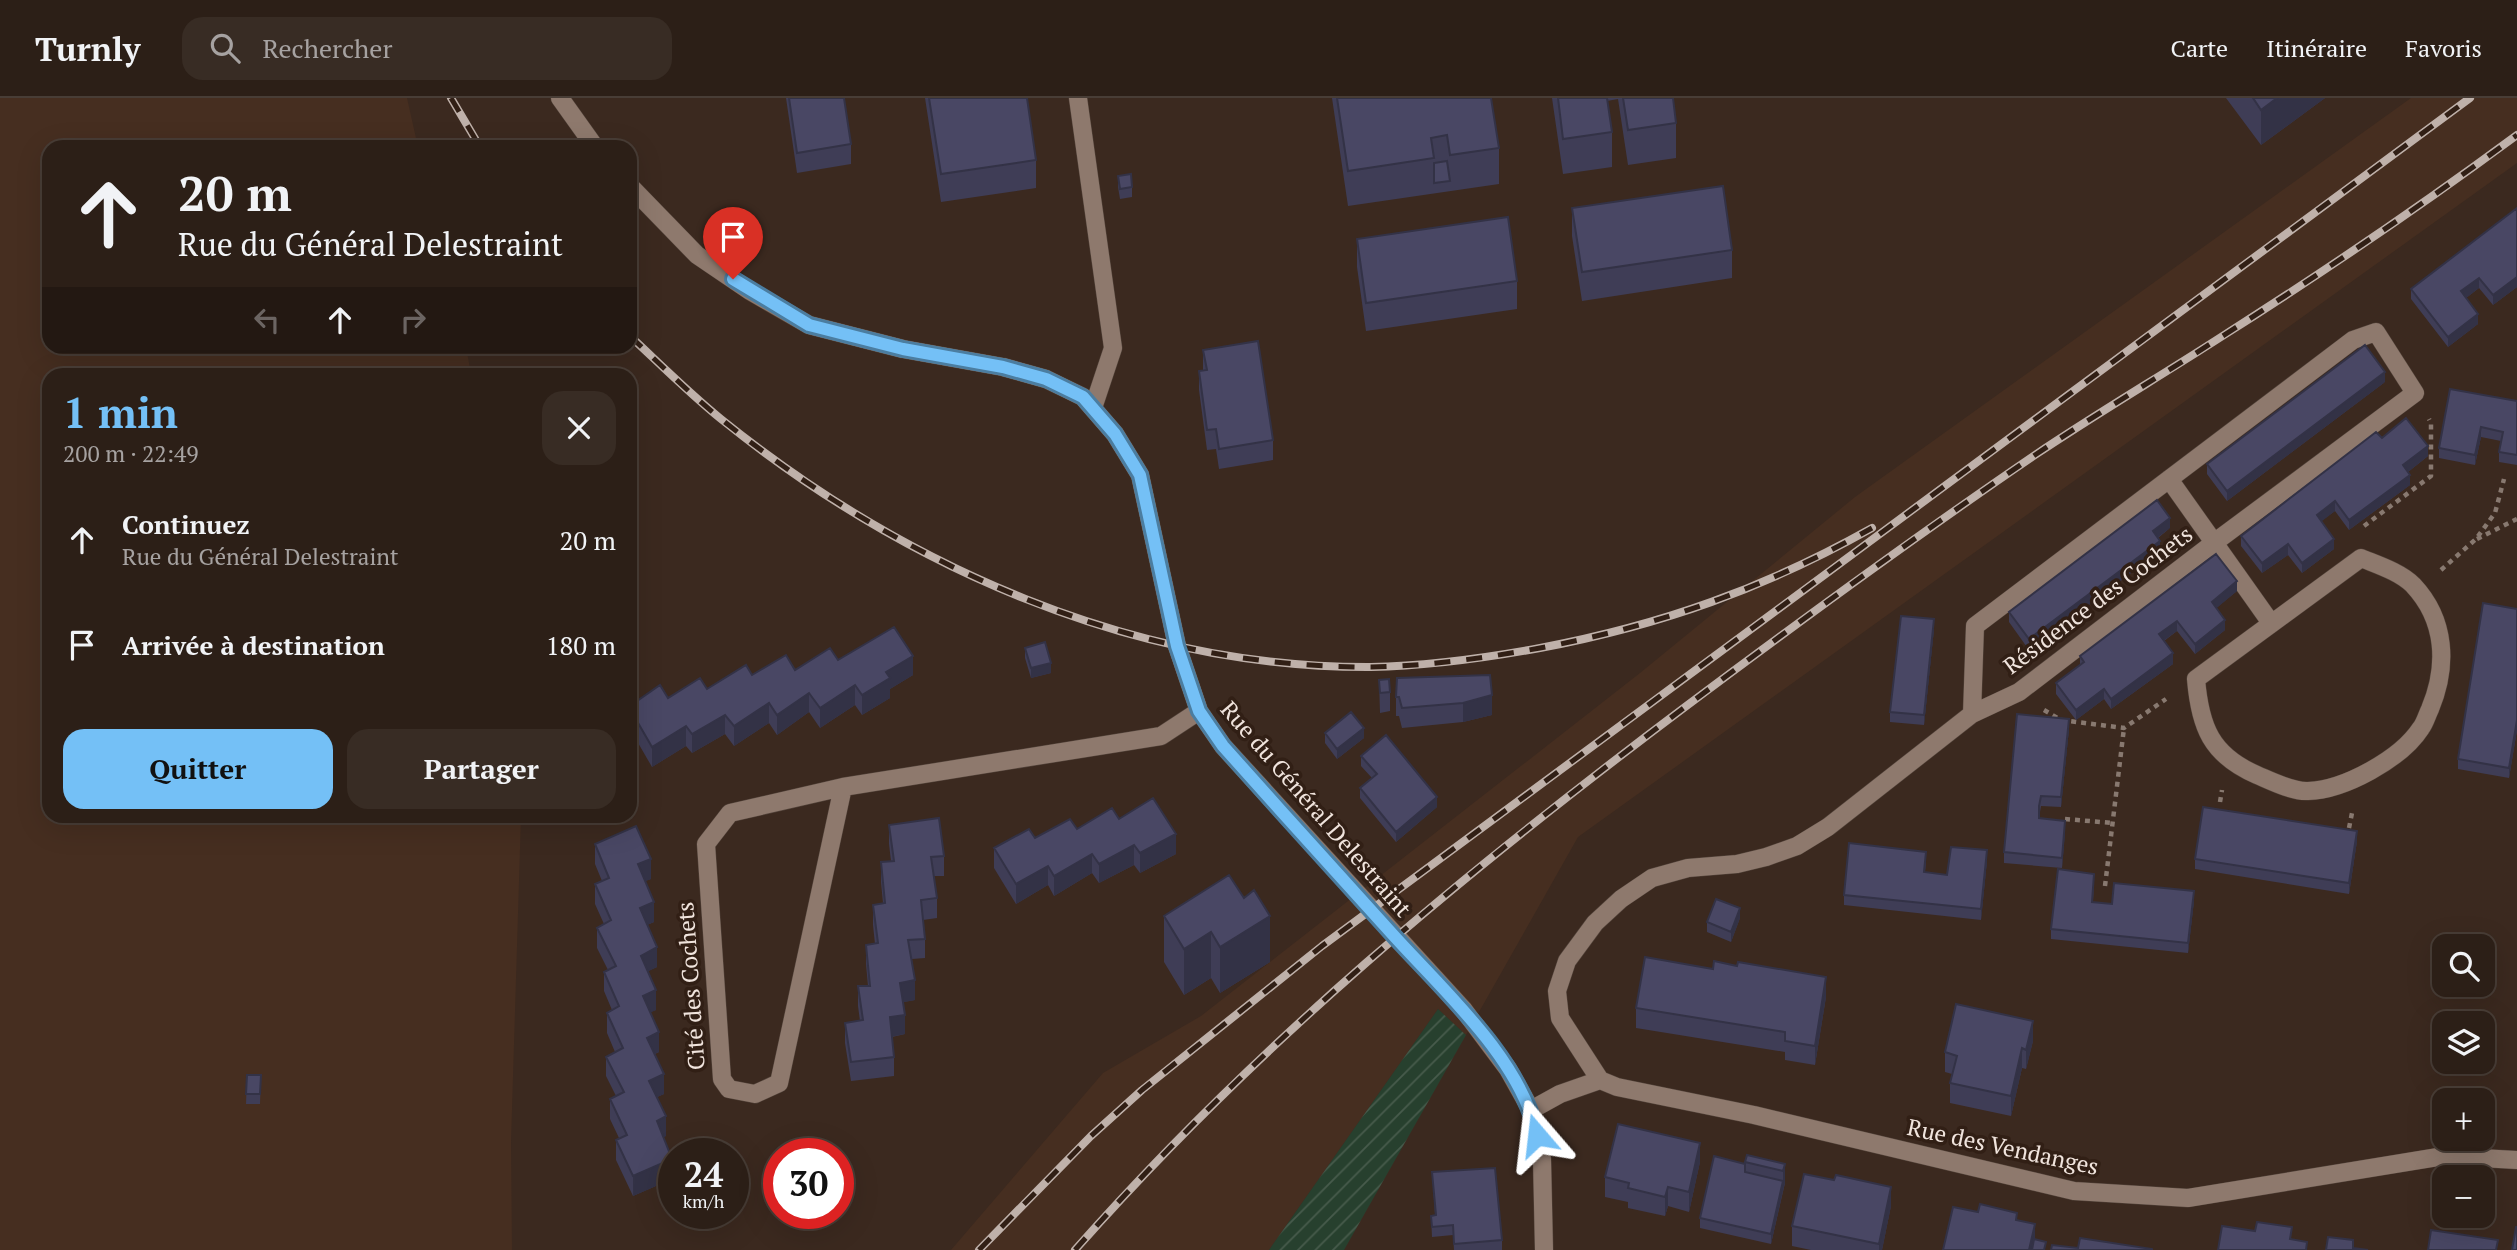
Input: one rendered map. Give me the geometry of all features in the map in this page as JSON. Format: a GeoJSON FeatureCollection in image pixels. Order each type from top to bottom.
{"type":"FeatureCollection","features":[{"type":"Feature","properties":{"kind":"street"},"geometry":{"type":"LineString","coordinates":[[560,98],[590,140]]}},
{"type":"Feature","properties":{"kind":"street"},"geometry":{"type":"LineString","coordinates":[[1078,98],[1113,348],[1093,408]]}},
{"type":"Feature","properties":{"kind":"street","name":"Rue du Général Delestraint"},"geometry":{"type":"LineString","coordinates":[[637,193],[697,255],[750,291],[809,325],[903,349],[1003,367],[1046,379],[1083,397],[1093,408],[1115,434],[1140,475],[1177,646],[1199,711],[1223,746],[1463,1009],[1508,1069],[1531,1110],[1542,1159],[1544,1250]]}},
{"type":"Feature","properties":{"kind":"street","name":"Résidence des Cochets"},"geometry":{"type":"LineString","coordinates":[[1600,1080],[1560,1018],[1557,991],[1567,961],[1595,923],[1621,899],[1652,878],[1688,868],[1737,864],[1766,857],[1797,846],[1828,827],[1972,714],[2019,692],[2415,393],[2376,332],[2353,340],[1975,626],[1972,714]]}},
{"type":"Feature","properties":{"kind":"street","name":"Résidence des Cochets"},"geometry":{"type":"LineString","coordinates":[[2169,480],[2271,622]]}},
{"type":"Feature","properties":{"kind":"street"},"geometry":{"type":"LineString","coordinates":[[2361,558],[2411,583],[2432,608],[2441,642],[2438,688],[2421,728],[2388,761],[2344,783],[2306,792],[2236,765],[2209,738],[2198,710],[2196,679],[2361,558]]}},
{"type":"Feature","properties":{"kind":"street","name":"Cité des Cochets"},"geometry":{"type":"LineString","coordinates":[[842,787],[779,1083],[755,1094],[729,1089],[722,1079],[706,844],[730,813],[842,787],[1161,736],[1199,711]]}},
{"type":"Feature","properties":{"kind":"street"},"geometry":{"type":"LineString","coordinates":[[1531,1110],[1560,1094],[1600,1080]]}},
{"type":"Feature","properties":{"kind":"street","name":"Rue des Vendanges"},"geometry":{"type":"LineString","coordinates":[[1600,1080],[1617,1087],[1754,1115],[2074,1191],[2188,1198],[2444,1156],[2517,1160]]}},
{"type":"Feature","properties":{"kind":"path"},"geometry":{"type":"LineString","coordinates":[[2361,558],[2348,538],[2431,475],[2431,424],[2415,393]]}},
{"type":"Feature","properties":{"kind":"path"},"geometry":{"type":"LineString","coordinates":[[2418,592],[2476,539],[2495,513],[2504,479]]}},
{"type":"Feature","properties":{"kind":"path"},"geometry":{"type":"LineString","coordinates":[[2476,539],[2517,519]]}},
{"type":"Feature","properties":{"kind":"path"},"geometry":{"type":"LineString","coordinates":[[2105,886],[2124,728],[2196,679]]}},
{"type":"Feature","properties":{"kind":"path"},"geometry":{"type":"LineString","coordinates":[[2065,819],[2113,823]]}},
{"type":"Feature","properties":{"kind":"shaded area"},"geometry":{"type":"Polygon","coordinates":[[[0,98],[407,98],[416,140],[42,140],[42,354],[467,354],[470,368],[42,368],[42,823],[521,823],[511,1142],[512,1250],[0,1250],[0,98]]]}},
{"type":"Feature","properties":{"kind":"shaded area"},"geometry":{"type":"Polygon","coordinates":[[[2411,98],[2517,98],[2517,163],[1578,837],[1466,1035],[1438,1009],[1269,1250],[951,1250],[1103,1073],[1201,1016],[1640,673],[1855,497],[2411,98]]]}},
{"type":"Feature","properties":{"kind":"green space"},"geometry":{"type":"Polygon","coordinates":[[[1438,1009],[1466,1035],[1344,1250],[1269,1250],[1438,1009]]]}},
{"type":"Feature","properties":{"kind":"building"},"geometry":{"type":"Polygon","coordinates":[[[789,98],[844,98],[851,144],[797,153],[789,98]]]}},
{"type":"Feature","properties":{"kind":"building"},"geometry":{"type":"Polygon","coordinates":[[[929,98],[1027,98],[1036,160],[941,174],[929,98]]]}},
{"type":"Feature","properties":{"kind":"building"},"geometry":{"type":"Polygon","coordinates":[[[1337,98],[1491,98],[1499,148],[1450,155],[1447,135],[1431,138],[1434,158],[1348,171],[1337,98]]]}},
{"type":"Feature","properties":{"kind":"building"},"geometry":{"type":"Polygon","coordinates":[[[1558,98],[1607,98],[1612,132],[1563,139],[1558,98]]]}},
{"type":"Feature","properties":{"kind":"building"},"geometry":{"type":"Polygon","coordinates":[[[1623,98],[1673,98],[1676,123],[1628,130],[1623,98]]]}},
{"type":"Feature","properties":{"kind":"building"},"geometry":{"type":"Polygon","coordinates":[[[2253,98],[2277,98],[2261,110],[2253,98]]]}},
{"type":"Feature","properties":{"kind":"building"},"geometry":{"type":"Polygon","coordinates":[[[1447,161],[1450,181],[1434,183],[1434,163],[1447,161]]]}},
{"type":"Feature","properties":{"kind":"building"},"geometry":{"type":"Polygon","coordinates":[[[1131,174],[1132,187],[1120,189],[1118,176],[1131,174]]]}},
{"type":"Feature","properties":{"kind":"building"},"geometry":{"type":"Polygon","coordinates":[[[1723,186],[1732,250],[1582,272],[1572,208],[1723,186]]]}},
{"type":"Feature","properties":{"kind":"building"},"geometry":{"type":"Polygon","coordinates":[[[2517,208],[2517,277],[2493,295],[2479,278],[2461,291],[2478,314],[2448,337],[2411,289],[2517,208]]]}},
{"type":"Feature","properties":{"kind":"building"},"geometry":{"type":"Polygon","coordinates":[[[1508,217],[1517,281],[1366,303],[1357,239],[1508,217]]]}},
{"type":"Feature","properties":{"kind":"building"},"geometry":{"type":"Polygon","coordinates":[[[1258,341],[1273,440],[1219,449],[1216,429],[1207,430],[1199,371],[1207,370],[1203,350],[1258,341]]]}},
{"type":"Feature","properties":{"kind":"building"},"geometry":{"type":"Polygon","coordinates":[[[2365,345],[2385,372],[2227,491],[2207,464],[2365,345]]]}},
{"type":"Feature","properties":{"kind":"building"},"geometry":{"type":"Polygon","coordinates":[[[2450,389],[2517,401],[2517,455],[2499,452],[2503,432],[2481,427],[2475,455],[2439,448],[2450,389]]]}},
{"type":"Feature","properties":{"kind":"building"},"geometry":{"type":"Polygon","coordinates":[[[2406,418],[2428,446],[2403,465],[2410,475],[2349,520],[2335,501],[2317,515],[2334,539],[2302,563],[2288,544],[2262,563],[2241,536],[2376,432],[2382,438],[2406,418]]]}},
{"type":"Feature","properties":{"kind":"building"},"geometry":{"type":"Polygon","coordinates":[[[2157,500],[2170,518],[2153,531],[2160,541],[2029,639],[2009,612],[2157,500]]]}},
{"type":"Feature","properties":{"kind":"building"},"geometry":{"type":"Polygon","coordinates":[[[2216,554],[2237,581],[2212,602],[2225,620],[2195,644],[2177,621],[2159,634],[2173,653],[2111,699],[2104,689],[2076,710],[2056,683],[2084,662],[2080,656],[2216,554]]]}},
{"type":"Feature","properties":{"kind":"building"},"geometry":{"type":"Polygon","coordinates":[[[2483,603],[2517,609],[2517,720],[2509,768],[2458,759],[2483,603]]]}},
{"type":"Feature","properties":{"kind":"building"},"geometry":{"type":"Polygon","coordinates":[[[1901,616],[1934,619],[1924,715],[1890,712],[1901,616]]]}},
{"type":"Feature","properties":{"kind":"building"},"geometry":{"type":"Polygon","coordinates":[[[894,627],[913,656],[886,672],[890,678],[862,695],[855,685],[820,708],[809,693],[777,715],[769,703],[734,726],[725,715],[692,734],[686,726],[652,747],[637,721],[637,701],[660,685],[668,698],[700,678],[707,689],[746,665],[752,675],[786,655],[795,670],[830,648],[838,660],[894,627]]]}},
{"type":"Feature","properties":{"kind":"building"},"geometry":{"type":"Polygon","coordinates":[[[1045,642],[1051,663],[1031,668],[1025,648],[1045,642]]]}},
{"type":"Feature","properties":{"kind":"building"},"geometry":{"type":"Polygon","coordinates":[[[1490,675],[1492,695],[1463,703],[1402,708],[1399,697],[1396,697],[1397,678],[1490,675]]]}},
{"type":"Feature","properties":{"kind":"building"},"geometry":{"type":"Polygon","coordinates":[[[1389,679],[1390,692],[1380,693],[1379,680],[1389,679]]]}},
{"type":"Feature","properties":{"kind":"building"},"geometry":{"type":"Polygon","coordinates":[[[1351,712],[1364,728],[1337,749],[1325,733],[1351,712]]]}},
{"type":"Feature","properties":{"kind":"building"},"geometry":{"type":"Polygon","coordinates":[[[2017,714],[2069,719],[2061,797],[2041,796],[2039,806],[2039,818],[2065,821],[2062,858],[2004,852],[2017,714]]]}},
{"type":"Feature","properties":{"kind":"building"},"geometry":{"type":"Polygon","coordinates":[[[1386,735],[1437,797],[1396,832],[1360,788],[1377,774],[1361,756],[1386,735]]]}},
{"type":"Feature","properties":{"kind":"building"},"geometry":{"type":"Polygon","coordinates":[[[1153,798],[1176,834],[1140,853],[1134,845],[1099,864],[1092,854],[1054,876],[1048,866],[1016,884],[994,848],[1029,829],[1035,838],[1070,819],[1077,829],[1112,808],[1119,819],[1153,798]]]}},
{"type":"Feature","properties":{"kind":"building"},"geometry":{"type":"Polygon","coordinates":[[[2203,807],[2357,831],[2349,883],[2195,859],[2203,807]]]}},
{"type":"Feature","properties":{"kind":"building"},"geometry":{"type":"Polygon","coordinates":[[[939,818],[944,856],[931,857],[937,898],[921,900],[925,939],[908,940],[915,980],[900,983],[905,1015],[890,1017],[894,1057],[851,1062],[845,1023],[863,1020],[858,986],[870,986],[866,945],[878,943],[873,905],[885,903],[881,862],[894,861],[889,825],[939,818]]]}},
{"type":"Feature","properties":{"kind":"building"},"geometry":{"type":"Polygon","coordinates":[[[636,826],[651,859],[638,864],[654,902],[640,908],[657,947],[641,956],[656,990],[643,996],[659,1032],[647,1038],[664,1074],[649,1081],[666,1116],[657,1121],[664,1138],[658,1138],[658,1165],[633,1176],[616,1140],[627,1135],[610,1099],[624,1092],[606,1057],[623,1048],[607,1013],[619,1006],[604,972],[616,966],[597,928],[611,920],[595,884],[609,878],[595,844],[636,826]]]}},
{"type":"Feature","properties":{"kind":"building"},"geometry":{"type":"Polygon","coordinates":[[[1849,843],[1926,852],[1924,872],[1947,875],[1951,847],[1987,850],[1981,909],[1844,895],[1849,843]]]}},
{"type":"Feature","properties":{"kind":"building"},"geometry":{"type":"Polygon","coordinates":[[[2058,869],[2094,874],[2092,902],[2112,904],[2114,883],[2194,891],[2188,943],[2051,929],[2058,869]]]}},
{"type":"Feature","properties":{"kind":"building"},"geometry":{"type":"Polygon","coordinates":[[[1229,875],[1244,898],[1254,890],[1270,916],[1220,947],[1211,932],[1184,949],[1164,916],[1229,875]]]}},
{"type":"Feature","properties":{"kind":"building"},"geometry":{"type":"Polygon","coordinates":[[[1716,899],[1740,908],[1731,932],[1707,922],[1716,899]]]}},
{"type":"Feature","properties":{"kind":"building"},"geometry":{"type":"Polygon","coordinates":[[[1645,957],[1713,969],[1714,961],[1737,966],[1738,962],[1826,977],[1815,1046],[1785,1041],[1785,1032],[1636,1008],[1645,957]]]}},
{"type":"Feature","properties":{"kind":"building"},"geometry":{"type":"Polygon","coordinates":[[[1956,1004],[2033,1021],[2026,1050],[2022,1048],[2011,1096],[1950,1083],[1957,1056],[1945,1052],[1956,1004]]]}},
{"type":"Feature","properties":{"kind":"building"},"geometry":{"type":"Polygon","coordinates":[[[247,1075],[261,1075],[260,1094],[246,1094],[247,1075]]]}},
{"type":"Feature","properties":{"kind":"building"},"geometry":{"type":"Polygon","coordinates":[[[1618,1124],[1700,1143],[1689,1192],[1668,1187],[1665,1197],[1628,1188],[1629,1183],[1605,1177],[1618,1124]]]}},
{"type":"Feature","properties":{"kind":"building"},"geometry":{"type":"Polygon","coordinates":[[[1747,1155],[1785,1164],[1783,1171],[1745,1162],[1747,1155]]]}},
{"type":"Feature","properties":{"kind":"building"},"geometry":{"type":"Polygon","coordinates":[[[1714,1156],[1745,1164],[1745,1172],[1783,1181],[1771,1234],[1700,1218],[1714,1156]]]}},
{"type":"Feature","properties":{"kind":"building"},"geometry":{"type":"Polygon","coordinates":[[[1495,1168],[1502,1240],[1454,1244],[1453,1225],[1432,1227],[1431,1216],[1436,1215],[1432,1172],[1495,1168]]]}},
{"type":"Feature","properties":{"kind":"building"},"geometry":{"type":"Polygon","coordinates":[[[1804,1174],[1834,1180],[1836,1175],[1891,1187],[1879,1244],[1792,1226],[1804,1174]]]}},
{"type":"Feature","properties":{"kind":"building"},"geometry":{"type":"Polygon","coordinates":[[[1980,1204],[2017,1213],[2016,1220],[2035,1224],[2029,1250],[1943,1250],[1953,1207],[1978,1212],[1980,1204]]]}},
{"type":"Feature","properties":{"kind":"building"},"geometry":{"type":"Polygon","coordinates":[[[2257,1222],[2292,1227],[2290,1239],[2307,1242],[2306,1250],[2218,1250],[2222,1226],[2255,1231],[2257,1222]]]}},
{"type":"Feature","properties":{"kind":"building"},"geometry":{"type":"Polygon","coordinates":[[[2516,1227],[2517,1250],[2512,1250],[2516,1227]]]}},
{"type":"Feature","properties":{"kind":"building"},"geometry":{"type":"Polygon","coordinates":[[[2431,1230],[2498,1240],[2496,1250],[2428,1250],[2431,1230]]]}},
{"type":"Feature","properties":{"kind":"building"},"geometry":{"type":"Polygon","coordinates":[[[2328,1237],[2353,1240],[2353,1248],[2368,1250],[2326,1250],[2328,1237]]]}},
{"type":"Feature","properties":{"kind":"building"},"geometry":{"type":"Polygon","coordinates":[[[2080,1238],[2152,1250],[2051,1250],[2052,1245],[2078,1248],[2080,1238]]]}},
{"type":"Feature","properties":{"kind":"building"},"geometry":{"type":"Polygon","coordinates":[[[2034,1239],[2046,1242],[2044,1250],[2032,1250],[2034,1239]]]}},
{"type":"Feature","properties":{"kind":"railway"},"geometry":{"type":"LineString","coordinates":[[451,98],[476,140]]}},
{"type":"Feature","properties":{"kind":"railway"},"geometry":{"type":"LineString","coordinates":[[979,1250],[1091,1136],[1142,1090],[1322,946],[2470,98]]}},
{"type":"Feature","properties":{"kind":"railway"},"geometry":{"type":"LineString","coordinates":[[1075,1250],[1144,1174],[1290,1031],[1443,897],[1603,769],[1815,611],[1991,486],[2058,440],[2334,264],[2517,135]]}},
{"type":"Feature","properties":{"kind":"railway"},"geometry":{"type":"LineString","coordinates":[[637,343],[721,419],[792,472],[867,520],[945,563],[1025,599],[1109,628],[1194,649],[1282,663],[1371,667],[1414,665],[1498,655],[1585,639],[1712,602],[1792,569],[1872,528]]}},
{"type":"Feature","properties":{"kind":"route"},"geometry":{"type":"LineString","coordinates":[[733,279],[809,325],[903,349],[1003,367],[1046,379],[1083,397],[1115,434],[1140,475],[1177,646],[1199,711],[1223,746],[1463,1009],[1508,1069],[1531,1110],[1537,1135]]}}]}
